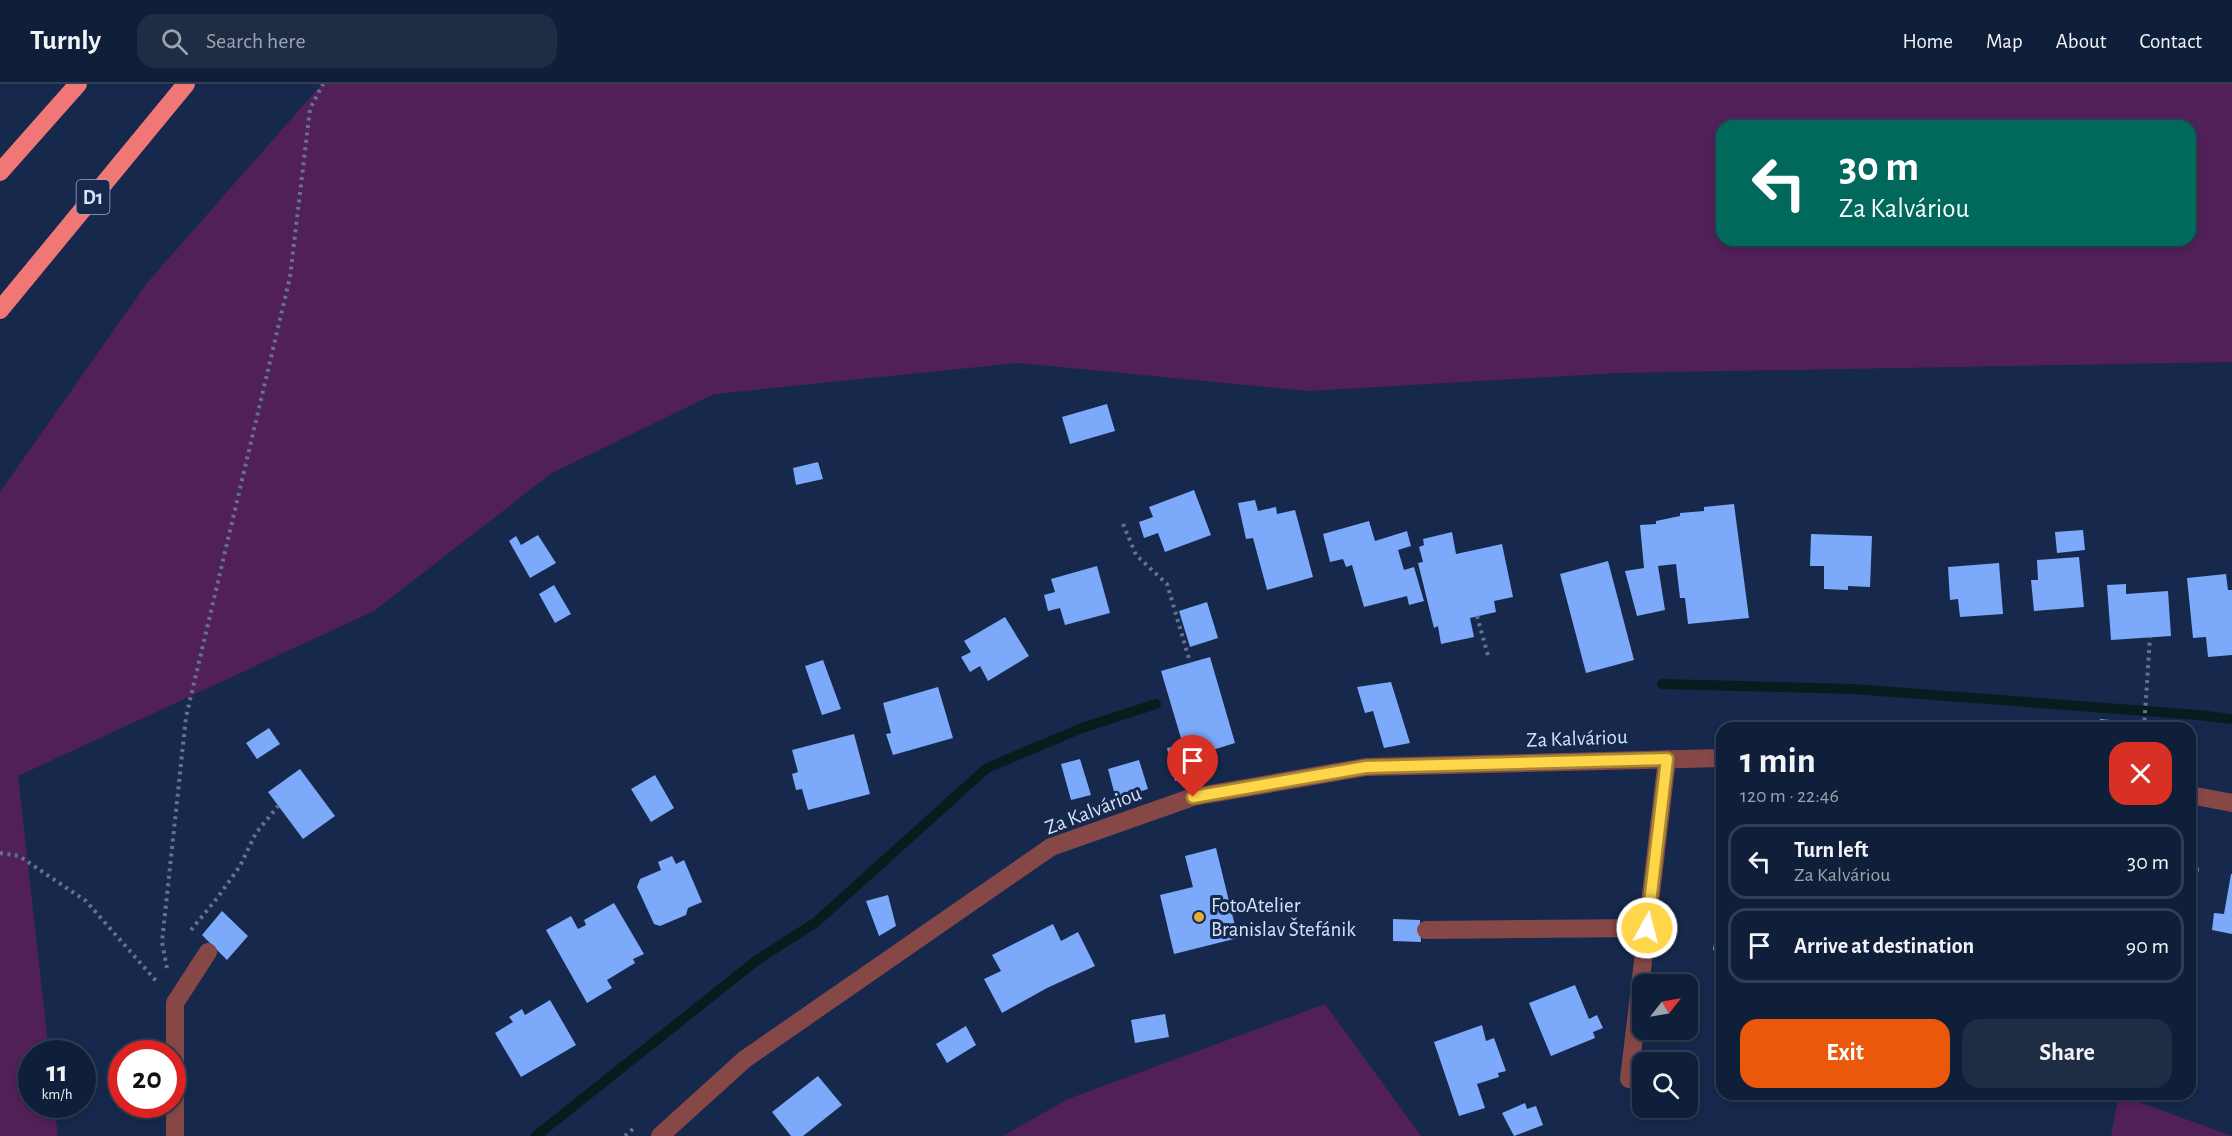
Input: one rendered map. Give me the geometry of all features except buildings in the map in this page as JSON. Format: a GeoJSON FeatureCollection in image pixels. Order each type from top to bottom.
{"type":"FeatureCollection","features":[{"type":"Feature","properties":{"kind":"highway"},"geometry":{"type":"LineString","coordinates":[[0,172],[78,84]]}},
{"type":"Feature","properties":{"kind":"highway","name":"D1"},"geometry":{"type":"LineString","coordinates":[[0,310],[186,84]]}},
{"type":"Feature","properties":{"kind":"street","name":"Za Kalváriou"},"geometry":{"type":"LineString","coordinates":[[660,1136],[745,1059],[1051,847],[1193,797],[1366,767],[1716,758]]}},
{"type":"Feature","properties":{"kind":"street"},"geometry":{"type":"LineString","coordinates":[[1629,1079],[1667,759]]}},
{"type":"Feature","properties":{"kind":"street"},"geometry":{"type":"LineString","coordinates":[[2196,796],[2232,804]]}},
{"type":"Feature","properties":{"kind":"street"},"geometry":{"type":"LineString","coordinates":[[1426,930],[1647,928]]}},
{"type":"Feature","properties":{"kind":"street"},"geometry":{"type":"LineString","coordinates":[[175,1136],[175,1003],[208,952]]}},
{"type":"Feature","properties":{"kind":"path"},"geometry":{"type":"LineString","coordinates":[[175,1003],[162,942],[186,717],[290,277],[310,109],[323,84]]}},
{"type":"Feature","properties":{"kind":"path"},"geometry":{"type":"LineString","coordinates":[[1123,524],[1136,555],[1167,584],[1190,662]]}},
{"type":"Feature","properties":{"kind":"path"},"geometry":{"type":"LineString","coordinates":[[1477,616],[1489,659]]}},
{"type":"Feature","properties":{"kind":"path"},"geometry":{"type":"LineString","coordinates":[[2144,722],[2150,637]]}},
{"type":"Feature","properties":{"kind":"path"},"geometry":{"type":"LineString","coordinates":[[208,952],[188,934],[224,889],[240,866],[256,833],[278,806]]}},
{"type":"Feature","properties":{"kind":"path"},"geometry":{"type":"LineString","coordinates":[[0,853],[19,856],[86,901],[175,1003]]}},
{"type":"Feature","properties":{"kind":"path"},"geometry":{"type":"LineString","coordinates":[[625,1136],[642,1121]]}},
{"type":"Feature","properties":{"kind":"shaded area"},"geometry":{"type":"Polygon","coordinates":[[[322,84],[2232,84],[2232,362],[1618,373],[1308,391],[1019,363],[714,394],[552,473],[374,611],[18,776],[48,1040],[18,1040],[18,1118],[56,1118],[58,1136],[0,1136],[0,492],[147,283],[322,84]]]}},
{"type":"Feature","properties":{"kind":"shaded area"},"geometry":{"type":"Polygon","coordinates":[[[1325,1004],[1421,1136],[1003,1136],[1068,1099],[1325,1004]]]}},
{"type":"Feature","properties":{"kind":"shaded area"},"geometry":{"type":"Polygon","coordinates":[[[2118,1100],[2133,1100],[2232,1136],[2111,1136],[2118,1100]]]}},
{"type":"Feature","properties":{"kind":"waterway"},"geometry":{"type":"LineString","coordinates":[[1662,684],[1853,689],[2232,719]]}},
{"type":"Feature","properties":{"kind":"waterway"},"geometry":{"type":"LineString","coordinates":[[536,1136],[757,960],[815,923],[987,768],[1082,728],[1156,704]]}},
{"type":"Feature","properties":{"kind":"place","name":"FotoAtelier Branislav Štefánik"},"geometry":{"type":"Point","coordinates":[1199,917]}},
{"type":"Feature","properties":{"kind":"route"},"geometry":{"type":"LineString","coordinates":[[1193,797],[1366,767],[1667,759],[1647,928]]}}]}
